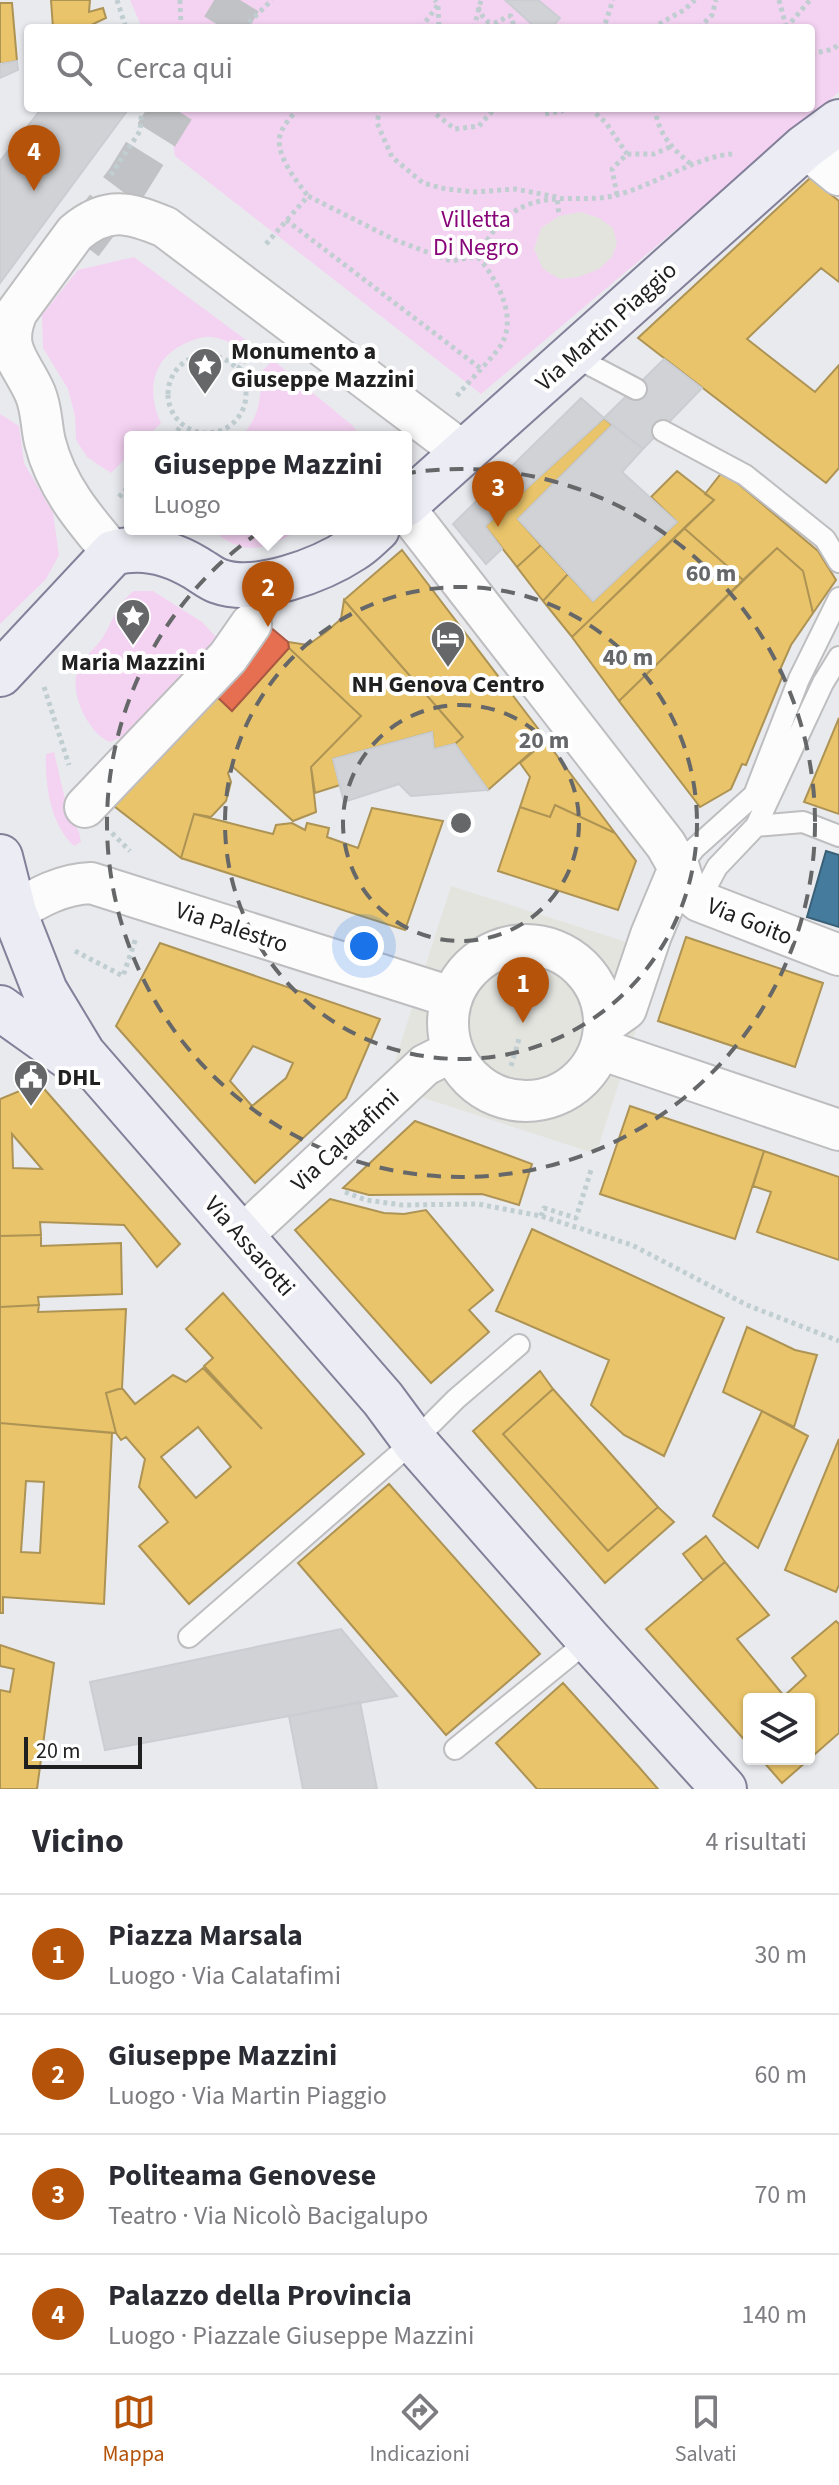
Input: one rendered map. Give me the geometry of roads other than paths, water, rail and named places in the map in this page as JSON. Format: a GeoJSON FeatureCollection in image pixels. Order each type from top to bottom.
{"type":"FeatureCollection","features":[{"type":"Feature","properties":{"kind":"main road","name":"Via Martin Piaggio"},"geometry":{"type":"LineString","coordinates":[[412,499],[822,134]]}},
{"type":"Feature","properties":{"kind":"main road"},"geometry":{"type":"LineString","coordinates":[[0,674],[113,553],[128,549],[163,552],[216,580],[233,584],[262,583],[307,573],[354,549],[370,535]]}},
{"type":"Feature","properties":{"kind":"main road"},"geometry":{"type":"LineString","coordinates":[[0,857],[7,916],[80,1058]]}},
{"type":"Feature","properties":{"kind":"main road"},"geometry":{"type":"LineString","coordinates":[[0,1008],[80,1058]]}},
{"type":"Feature","properties":{"kind":"main road","name":"Via Assarotti"},"geometry":{"type":"LineString","coordinates":[[80,1058],[383,1399],[414,1441],[589,1640],[724,1789]]}},
{"type":"Feature","properties":{"kind":"main road","name":"Via Assarotti"},"geometry":{"type":"LineString","coordinates":[[80,1058],[377,1407],[414,1441]]}},
{"type":"Feature","properties":{"kind":"street"},"geometry":{"type":"LineString","coordinates":[[822,134],[839,175]]}},
{"type":"Feature","properties":{"kind":"street"},"geometry":{"type":"LineString","coordinates":[[113,553],[65,491],[45,442],[36,394],[5,341],[17,312],[75,233],[113,196],[165,227],[463,452]]}},
{"type":"Feature","properties":{"kind":"street"},"geometry":{"type":"LineString","coordinates":[[412,518],[657,832],[689,884],[651,935],[626,1009],[602,1037],[585,1074],[564,1091],[539,1100],[512,1100],[487,1091],[466,1074],[453,1051],[447,1024],[451,997],[463,976],[481,958],[503,948],[527,944],[551,948],[573,960],[590,978],[600,1000],[602,1037]]}},
{"type":"Feature","properties":{"kind":"street"},"geometry":{"type":"LineString","coordinates":[[85,807],[228,657],[251,624]]}},
{"type":"Feature","properties":{"kind":"street","name":"Via Palestro"},"geometry":{"type":"LineString","coordinates":[[7,916],[50,892],[74,884],[91,883],[451,997]]}},
{"type":"Feature","properties":{"kind":"street","name":"Via Goito"},"geometry":{"type":"LineString","coordinates":[[689,884],[839,955]]}},
{"type":"Feature","properties":{"kind":"street"},"geometry":{"type":"LineString","coordinates":[[602,1037],[839,1130]]}},
{"type":"Feature","properties":{"kind":"street","name":"Via Calatafimi"},"geometry":{"type":"LineString","coordinates":[[241,1237],[425,1065],[453,1051]]}},
{"type":"Feature","properties":{"kind":"lane"},"geometry":{"type":"LineString","coordinates":[[113,196],[137,208],[163,212],[181,221],[214,246]]}},
{"type":"Feature","properties":{"kind":"lane"},"geometry":{"type":"LineString","coordinates":[[573,356],[630,393]]}},
{"type":"Feature","properties":{"kind":"lane"},"geometry":{"type":"LineString","coordinates":[[663,431],[745,475],[825,539],[839,562]]}},
{"type":"Feature","properties":{"kind":"lane"},"geometry":{"type":"LineString","coordinates":[[689,884],[695,848],[754,795],[799,679],[839,598]]}},
{"type":"Feature","properties":{"kind":"lane"},"geometry":{"type":"LineString","coordinates":[[689,884],[717,867],[756,826],[823,683],[839,657]]}},
{"type":"Feature","properties":{"kind":"lane"},"geometry":{"type":"LineString","coordinates":[[756,826],[803,822],[839,836]]}},
{"type":"Feature","properties":{"kind":"lane"},"geometry":{"type":"LineString","coordinates":[[189,1637],[519,1345]]}},
{"type":"Feature","properties":{"kind":"lane"},"geometry":{"type":"LineString","coordinates":[[455,1749],[589,1640]]}},
{"type":"Feature","properties":{"kind":"tunnel"},"geometry":{"type":"LineString","coordinates":[[225,24],[240,0]]}},
{"type":"Feature","properties":{"kind":"tunnel"},"geometry":{"type":"LineString","coordinates":[[81,243],[127,182],[171,112]]}},
{"type":"Feature","properties":{"kind":"place","name":"Palazzo della Provincia"},"geometry":{"type":"Point","coordinates":[34,191]}},
{"type":"Feature","properties":{"kind":"place","name":"Monumento a Giuseppe Mazzini"},"geometry":{"type":"Point","coordinates":[205,396]}},
{"type":"Feature","properties":{"kind":"place","name":"Politeama Genovese"},"geometry":{"type":"Point","coordinates":[498,527]}},
{"type":"Feature","properties":{"kind":"place","name":"Giuseppe Mazzini"},"geometry":{"type":"Point","coordinates":[268,627]}},
{"type":"Feature","properties":{"kind":"place","name":"Maria Mazzini"},"geometry":{"type":"Point","coordinates":[133,647]}},
{"type":"Feature","properties":{"kind":"place","name":"NH Genova Centro"},"geometry":{"type":"Point","coordinates":[448,669]}},
{"type":"Feature","properties":{"kind":"place","name":"Piazza Marsala"},"geometry":{"type":"Point","coordinates":[523,1023]}},
{"type":"Feature","properties":{"kind":"place","name":"DHL"},"geometry":{"type":"Point","coordinates":[31,1108]}},
{"type":"Feature","properties":{"kind":"park label","name":"Villetta Di Negro"},"geometry":{"type":"Point","coordinates":[476,233]}}]}
